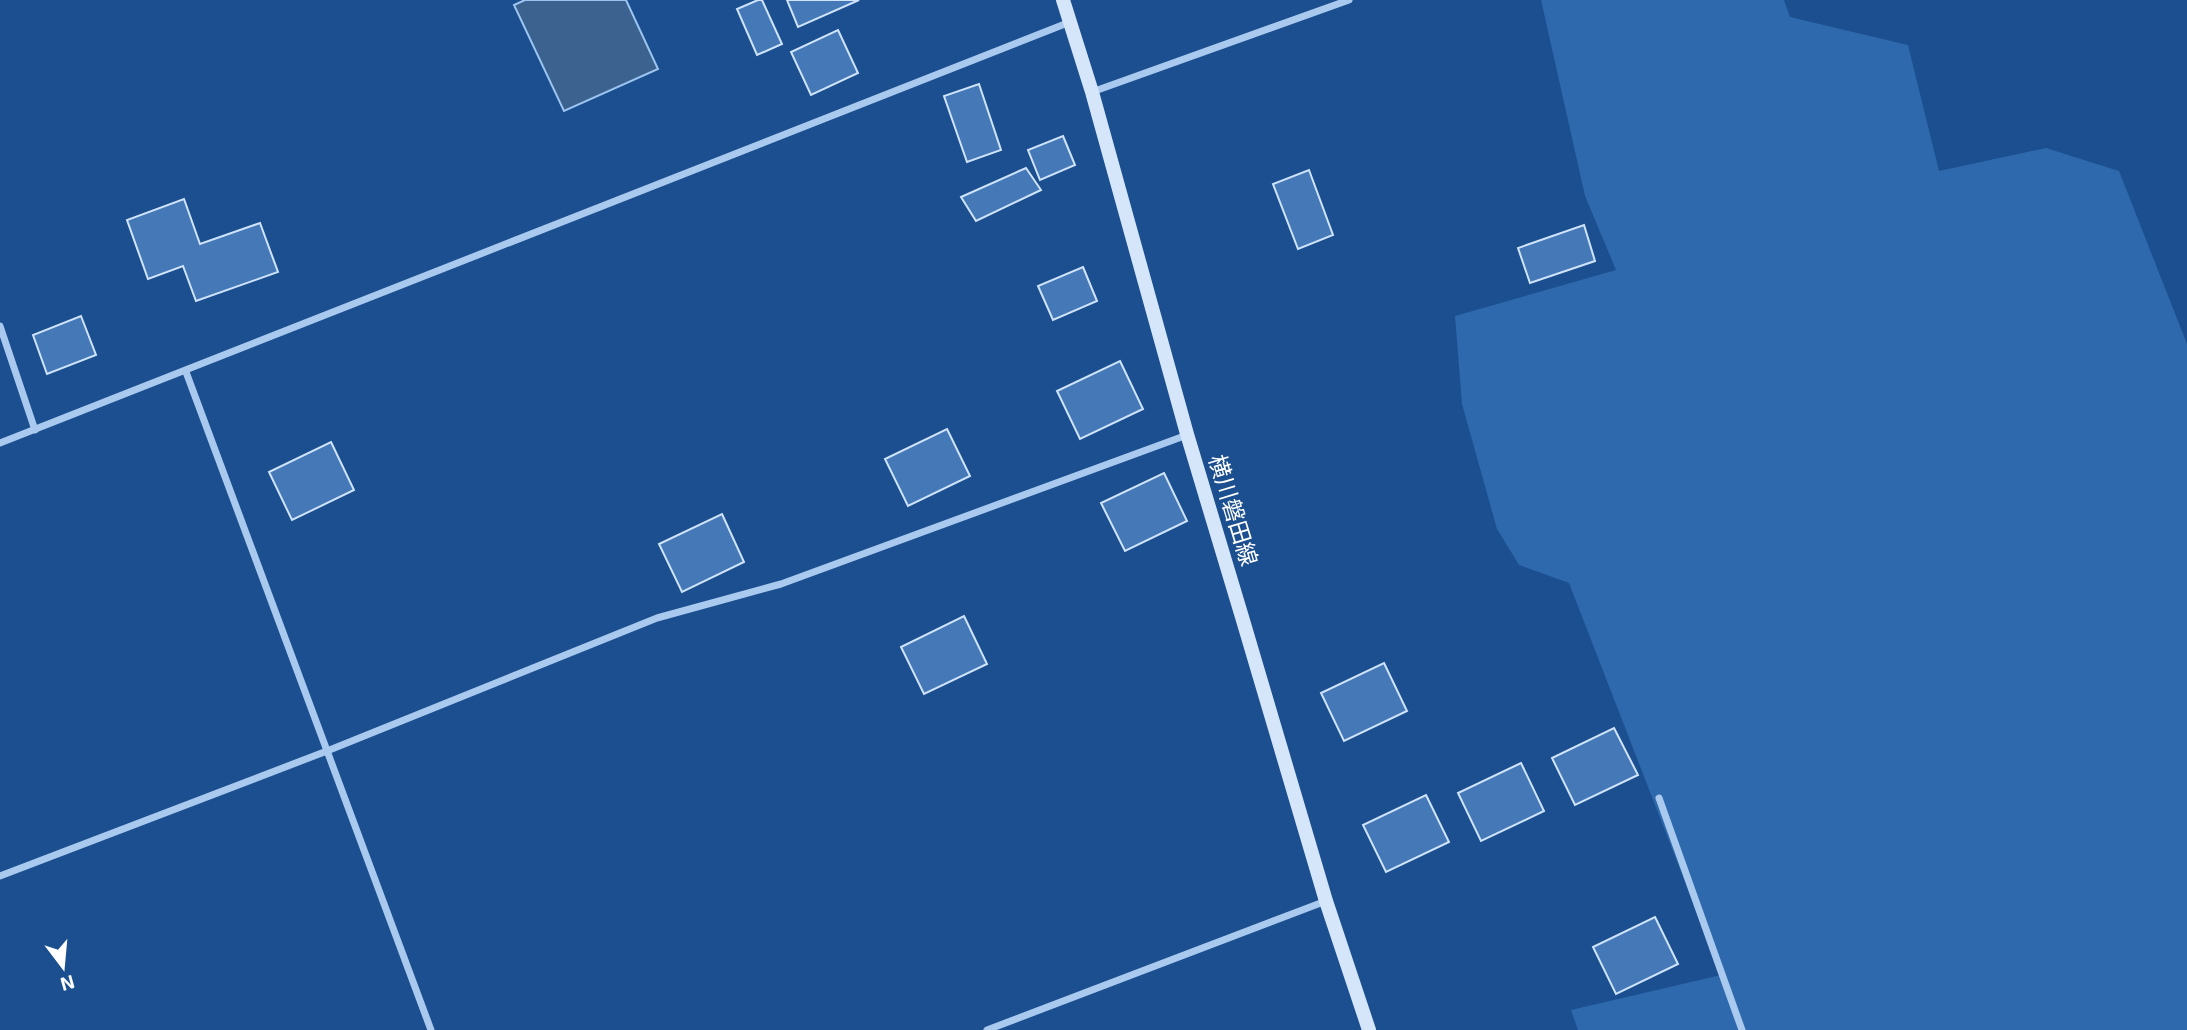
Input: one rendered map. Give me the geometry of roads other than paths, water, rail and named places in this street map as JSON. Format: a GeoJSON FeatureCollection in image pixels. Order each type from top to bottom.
{"type":"FeatureCollection","features":[{"type":"Feature","properties":{"kind":"main road","name":"横川磐田線"},"geometry":{"type":"LineString","coordinates":[[1063,0],[1092,92],[1187,435],[1326,901],[1369,1030]]}},
{"type":"Feature","properties":{"kind":"street"},"geometry":{"type":"LineString","coordinates":[[1092,92],[1349,0]]}},
{"type":"Feature","properties":{"kind":"street"},"geometry":{"type":"LineString","coordinates":[[0,443],[1070,22]]}},
{"type":"Feature","properties":{"kind":"street"},"geometry":{"type":"LineString","coordinates":[[0,326],[35,430]]}},
{"type":"Feature","properties":{"kind":"street"},"geometry":{"type":"LineString","coordinates":[[186,372],[431,1030]]}},
{"type":"Feature","properties":{"kind":"street"},"geometry":{"type":"LineString","coordinates":[[0,876],[327,751],[657,618],[781,584],[1187,435]]}},
{"type":"Feature","properties":{"kind":"street"},"geometry":{"type":"LineString","coordinates":[[1659,798],[1742,1030]]}},
{"type":"Feature","properties":{"kind":"street"},"geometry":{"type":"LineString","coordinates":[[987,1030],[1326,901]]}}]}
